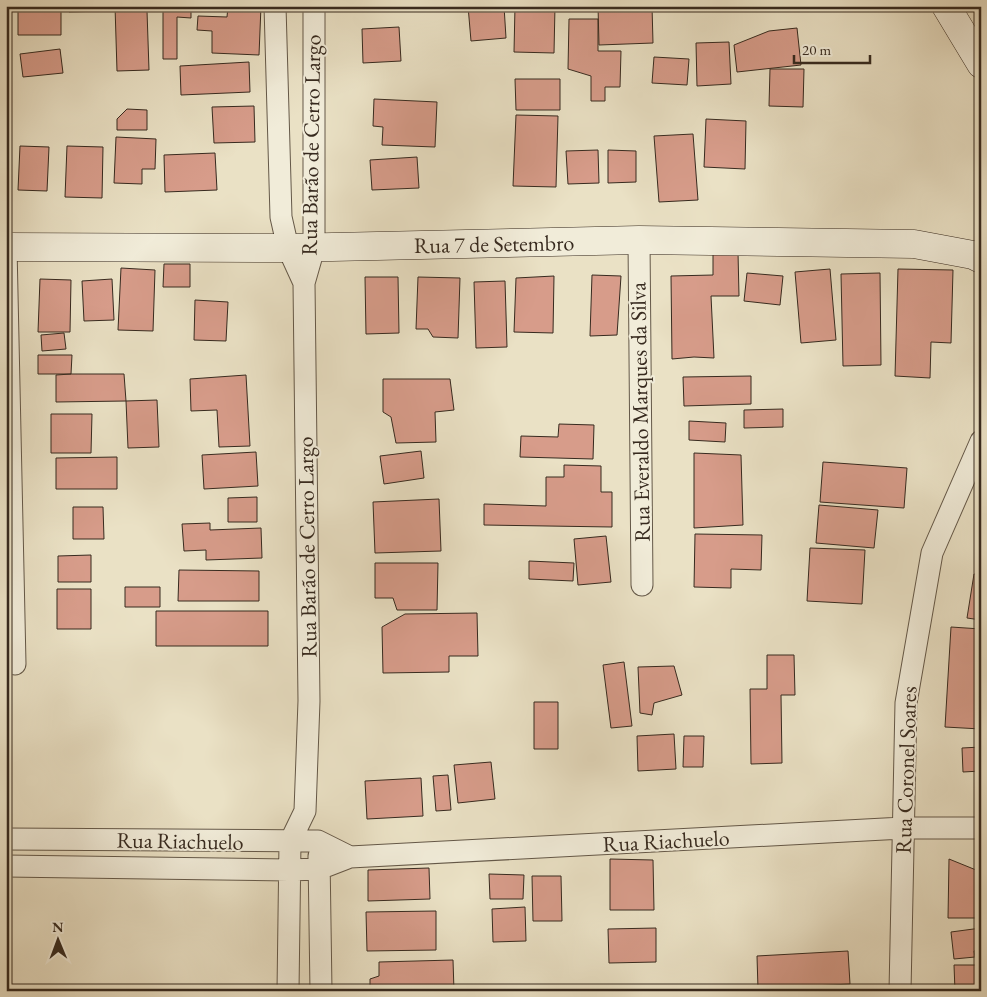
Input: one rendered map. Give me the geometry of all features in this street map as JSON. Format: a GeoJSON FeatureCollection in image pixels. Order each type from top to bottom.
{"type":"FeatureCollection","features":[{"type":"Feature","properties":{"kind":"street","name":"Rua Barão de Cerro Largo"},"geometry":{"type":"LineString","coordinates":[[276,6],[281,218],[301,248]]}},
{"type":"Feature","properties":{"kind":"street","name":"Rua Barão de Cerro Largo"},"geometry":{"type":"LineString","coordinates":[[288,991],[290,842],[305,811],[309,700],[304,283],[301,248],[314,6]]}},
{"type":"Feature","properties":{"kind":"street"},"geometry":{"type":"LineString","coordinates":[[946,6],[981,64]]}},
{"type":"Feature","properties":{"kind":"street","name":"Rua 7 de Setembro"},"geometry":{"type":"LineString","coordinates":[[6,247],[301,248],[639,240],[914,244],[972,255],[981,259]]}},
{"type":"Feature","properties":{"kind":"street","name":"Rua Everaldo Marques da Silva"},"geometry":{"type":"LineString","coordinates":[[639,240],[642,585]]}},
{"type":"Feature","properties":{"kind":"street"},"geometry":{"type":"LineString","coordinates":[[6,247],[15,664]]}},
{"type":"Feature","properties":{"kind":"street","name":"Rua Coronel Soares"},"geometry":{"type":"LineString","coordinates":[[900,991],[906,703],[932,553],[981,441]]}},
{"type":"Feature","properties":{"kind":"street","name":"Rua Barão de Cerro Largo"},"geometry":{"type":"LineString","coordinates":[[305,811],[318,841],[321,991]]}},
{"type":"Feature","properties":{"kind":"street","name":"Rua Riachuelo"},"geometry":{"type":"LineString","coordinates":[[6,866],[319,869],[350,857],[903,828],[981,828]]}},
{"type":"Feature","properties":{"kind":"street","name":"Rua Riachuelo"},"geometry":{"type":"LineString","coordinates":[[6,839],[318,841],[350,857]]}},
{"type":"Feature","properties":{"kind":"building"},"geometry":{"type":"Polygon","coordinates":[[[6,6],[11,6],[11,36],[6,36],[6,6]]]}},
{"type":"Feature","properties":{"kind":"building"},"geometry":{"type":"Polygon","coordinates":[[[18,6],[61,6],[61,35],[18,35],[18,6]]]}},
{"type":"Feature","properties":{"kind":"building"},"geometry":{"type":"Polygon","coordinates":[[[69,6],[102,6],[102,11],[69,12],[69,6]]]}},
{"type":"Feature","properties":{"kind":"building"},"geometry":{"type":"Polygon","coordinates":[[[115,6],[156,6],[156,11],[147,11],[149,70],[117,71],[115,6]]]}},
{"type":"Feature","properties":{"kind":"building"},"geometry":{"type":"Polygon","coordinates":[[[163,6],[191,6],[191,18],[177,17],[177,59],[163,59],[163,6]]]}},
{"type":"Feature","properties":{"kind":"building"},"geometry":{"type":"Polygon","coordinates":[[[228,6],[261,6],[259,55],[212,53],[212,31],[197,30],[198,16],[227,17],[228,6]]]}},
{"type":"Feature","properties":{"kind":"building"},"geometry":{"type":"Polygon","coordinates":[[[365,6],[408,6],[408,9],[365,9],[365,6]]]}},
{"type":"Feature","properties":{"kind":"building"},"geometry":{"type":"Polygon","coordinates":[[[468,6],[504,6],[506,38],[471,41],[468,6]]]}},
{"type":"Feature","properties":{"kind":"building"},"geometry":{"type":"Polygon","coordinates":[[[515,6],[555,6],[554,53],[514,52],[515,6]]]}},
{"type":"Feature","properties":{"kind":"building"},"geometry":{"type":"Polygon","coordinates":[[[598,6],[652,6],[653,43],[599,45],[598,6]]]}},
{"type":"Feature","properties":{"kind":"building"},"geometry":{"type":"Polygon","coordinates":[[[569,19],[598,19],[598,51],[621,51],[620,87],[605,87],[605,101],[591,101],[591,76],[568,69],[569,19]]]}},
{"type":"Feature","properties":{"kind":"building"},"geometry":{"type":"Polygon","coordinates":[[[399,27],[401,61],[363,63],[362,29],[399,27]]]}},
{"type":"Feature","properties":{"kind":"building"},"geometry":{"type":"Polygon","coordinates":[[[797,28],[801,65],[737,72],[734,45],[769,31],[797,28]]]}},
{"type":"Feature","properties":{"kind":"building"},"geometry":{"type":"Polygon","coordinates":[[[729,42],[731,84],[697,86],[696,43],[729,42]]]}},
{"type":"Feature","properties":{"kind":"building"},"geometry":{"type":"Polygon","coordinates":[[[60,49],[63,73],[23,77],[20,54],[60,49]]]}},
{"type":"Feature","properties":{"kind":"building"},"geometry":{"type":"Polygon","coordinates":[[[654,57],[689,59],[687,85],[652,83],[654,57]]]}},
{"type":"Feature","properties":{"kind":"building"},"geometry":{"type":"Polygon","coordinates":[[[249,62],[250,92],[181,95],[180,66],[249,62]]]}},
{"type":"Feature","properties":{"kind":"building"},"geometry":{"type":"Polygon","coordinates":[[[770,69],[804,69],[803,107],[769,106],[770,69]]]}},
{"type":"Feature","properties":{"kind":"building"},"geometry":{"type":"Polygon","coordinates":[[[515,79],[560,79],[560,110],[516,110],[515,79]]]}},
{"type":"Feature","properties":{"kind":"building"},"geometry":{"type":"Polygon","coordinates":[[[374,99],[437,102],[435,147],[382,145],[383,127],[373,126],[374,99]]]}},
{"type":"Feature","properties":{"kind":"building"},"geometry":{"type":"Polygon","coordinates":[[[254,106],[255,142],[214,143],[212,107],[254,106]]]}},
{"type":"Feature","properties":{"kind":"building"},"geometry":{"type":"Polygon","coordinates":[[[127,109],[147,110],[147,130],[117,130],[117,119],[127,109]]]}},
{"type":"Feature","properties":{"kind":"building"},"geometry":{"type":"Polygon","coordinates":[[[516,115],[558,116],[556,187],[513,186],[516,115]]]}},
{"type":"Feature","properties":{"kind":"building"},"geometry":{"type":"Polygon","coordinates":[[[706,119],[746,121],[745,169],[704,167],[706,119]]]}},
{"type":"Feature","properties":{"kind":"building"},"geometry":{"type":"Polygon","coordinates":[[[693,134],[698,200],[659,202],[654,136],[693,134]]]}},
{"type":"Feature","properties":{"kind":"building"},"geometry":{"type":"Polygon","coordinates":[[[116,137],[156,139],[155,169],[142,169],[142,184],[114,183],[116,137]]]}},
{"type":"Feature","properties":{"kind":"building"},"geometry":{"type":"Polygon","coordinates":[[[6,144],[9,144],[8,191],[6,191],[6,144]]]}},
{"type":"Feature","properties":{"kind":"building"},"geometry":{"type":"Polygon","coordinates":[[[20,146],[49,147],[47,191],[18,190],[20,146]]]}},
{"type":"Feature","properties":{"kind":"building"},"geometry":{"type":"Polygon","coordinates":[[[67,146],[103,147],[102,198],[65,197],[67,146]]]}},
{"type":"Feature","properties":{"kind":"building"},"geometry":{"type":"Polygon","coordinates":[[[598,150],[599,183],[568,184],[566,151],[598,150]]]}},
{"type":"Feature","properties":{"kind":"building"},"geometry":{"type":"Polygon","coordinates":[[[608,150],[636,151],[636,182],[608,183],[608,150]]]}},
{"type":"Feature","properties":{"kind":"building"},"geometry":{"type":"Polygon","coordinates":[[[215,153],[217,190],[165,192],[164,155],[215,153]]]}},
{"type":"Feature","properties":{"kind":"building"},"geometry":{"type":"Polygon","coordinates":[[[417,157],[419,188],[372,190],[370,160],[417,157]]]}},
{"type":"Feature","properties":{"kind":"building"},"geometry":{"type":"Polygon","coordinates":[[[713,252],[738,252],[739,296],[711,296],[714,358],[672,359],[671,276],[713,275],[713,252]]]}},
{"type":"Feature","properties":{"kind":"building"},"geometry":{"type":"Polygon","coordinates":[[[164,264],[190,264],[190,287],[163,287],[164,264]]]}},
{"type":"Feature","properties":{"kind":"building"},"geometry":{"type":"Polygon","coordinates":[[[121,268],[155,270],[153,331],[118,330],[121,268]]]}},
{"type":"Feature","properties":{"kind":"building"},"geometry":{"type":"Polygon","coordinates":[[[830,269],[836,340],[801,343],[795,272],[830,269]]]}},
{"type":"Feature","properties":{"kind":"building"},"geometry":{"type":"Polygon","coordinates":[[[898,269],[953,270],[951,343],[931,342],[930,378],[895,376],[898,269]]]}},
{"type":"Feature","properties":{"kind":"building"},"geometry":{"type":"Polygon","coordinates":[[[747,273],[783,276],[780,305],[744,301],[747,273]]]}},
{"type":"Feature","properties":{"kind":"building"},"geometry":{"type":"Polygon","coordinates":[[[880,273],[881,365],[843,366],[841,274],[880,273]]]}},
{"type":"Feature","properties":{"kind":"building"},"geometry":{"type":"Polygon","coordinates":[[[592,275],[621,276],[617,335],[590,336],[592,275]]]}},
{"type":"Feature","properties":{"kind":"building"},"geometry":{"type":"Polygon","coordinates":[[[554,276],[553,333],[514,332],[516,278],[554,276]]]}},
{"type":"Feature","properties":{"kind":"building"},"geometry":{"type":"Polygon","coordinates":[[[365,277],[398,277],[399,333],[366,334],[365,277]]]}},
{"type":"Feature","properties":{"kind":"building"},"geometry":{"type":"Polygon","coordinates":[[[418,277],[460,278],[458,338],[433,337],[428,329],[416,329],[418,277]]]}},
{"type":"Feature","properties":{"kind":"building"},"geometry":{"type":"Polygon","coordinates":[[[40,279],[71,280],[70,332],[38,332],[40,279]]]}},
{"type":"Feature","properties":{"kind":"building"},"geometry":{"type":"Polygon","coordinates":[[[112,279],[114,320],[84,321],[82,281],[112,279]]]}},
{"type":"Feature","properties":{"kind":"building"},"geometry":{"type":"Polygon","coordinates":[[[505,281],[507,347],[476,348],[474,282],[505,281]]]}},
{"type":"Feature","properties":{"kind":"building"},"geometry":{"type":"Polygon","coordinates":[[[195,300],[228,302],[226,341],[194,340],[195,300]]]}},
{"type":"Feature","properties":{"kind":"building"},"geometry":{"type":"Polygon","coordinates":[[[64,333],[66,349],[42,351],[41,335],[64,333]]]}},
{"type":"Feature","properties":{"kind":"building"},"geometry":{"type":"Polygon","coordinates":[[[38,355],[72,355],[71,374],[38,374],[38,355]]]}},
{"type":"Feature","properties":{"kind":"building"},"geometry":{"type":"Polygon","coordinates":[[[124,374],[126,401],[56,402],[56,375],[124,374]]]}},
{"type":"Feature","properties":{"kind":"building"},"geometry":{"type":"Polygon","coordinates":[[[246,375],[250,446],[219,447],[217,410],[191,411],[190,379],[246,375]]]}},
{"type":"Feature","properties":{"kind":"building"},"geometry":{"type":"Polygon","coordinates":[[[751,376],[751,404],[684,406],[683,377],[751,376]]]}},
{"type":"Feature","properties":{"kind":"building"},"geometry":{"type":"Polygon","coordinates":[[[383,379],[450,379],[454,410],[435,412],[436,442],[396,443],[391,417],[383,412],[383,379]]]}},
{"type":"Feature","properties":{"kind":"building"},"geometry":{"type":"Polygon","coordinates":[[[157,400],[159,447],[128,448],[126,401],[157,400]]]}},
{"type":"Feature","properties":{"kind":"building"},"geometry":{"type":"Polygon","coordinates":[[[783,409],[783,427],[744,428],[744,410],[783,409]]]}},
{"type":"Feature","properties":{"kind":"building"},"geometry":{"type":"Polygon","coordinates":[[[51,414],[92,414],[91,453],[51,453],[51,414]]]}},
{"type":"Feature","properties":{"kind":"building"},"geometry":{"type":"Polygon","coordinates":[[[689,421],[726,423],[725,442],[689,440],[689,421]]]}},
{"type":"Feature","properties":{"kind":"building"},"geometry":{"type":"Polygon","coordinates":[[[559,424],[594,425],[593,459],[520,457],[521,436],[558,437],[559,424]]]}},
{"type":"Feature","properties":{"kind":"building"},"geometry":{"type":"Polygon","coordinates":[[[421,451],[424,478],[384,484],[380,456],[421,451]]]}},
{"type":"Feature","properties":{"kind":"building"},"geometry":{"type":"Polygon","coordinates":[[[256,452],[258,486],[204,489],[202,455],[256,452]]]}},
{"type":"Feature","properties":{"kind":"building"},"geometry":{"type":"Polygon","coordinates":[[[694,453],[741,455],[743,525],[694,528],[694,453]]]}},
{"type":"Feature","properties":{"kind":"building"},"geometry":{"type":"Polygon","coordinates":[[[117,457],[117,489],[56,489],[56,458],[117,457]]]}},
{"type":"Feature","properties":{"kind":"building"},"geometry":{"type":"Polygon","coordinates":[[[823,462],[907,468],[904,508],[820,502],[823,462]]]}},
{"type":"Feature","properties":{"kind":"building"},"geometry":{"type":"Polygon","coordinates":[[[564,465],[601,466],[601,492],[612,492],[612,527],[484,525],[484,504],[546,506],[546,477],[564,477],[564,465]]]}},
{"type":"Feature","properties":{"kind":"building"},"geometry":{"type":"Polygon","coordinates":[[[257,497],[257,522],[228,522],[228,498],[257,497]]]}},
{"type":"Feature","properties":{"kind":"building"},"geometry":{"type":"Polygon","coordinates":[[[439,499],[441,551],[375,553],[373,502],[439,499]]]}},
{"type":"Feature","properties":{"kind":"building"},"geometry":{"type":"Polygon","coordinates":[[[819,505],[878,510],[874,548],[816,543],[819,505]]]}},
{"type":"Feature","properties":{"kind":"building"},"geometry":{"type":"Polygon","coordinates":[[[73,507],[103,507],[104,539],[73,539],[73,507]]]}},
{"type":"Feature","properties":{"kind":"building"},"geometry":{"type":"Polygon","coordinates":[[[210,523],[210,530],[261,528],[262,558],[206,560],[206,550],[184,551],[182,524],[210,523]]]}},
{"type":"Feature","properties":{"kind":"building"},"geometry":{"type":"Polygon","coordinates":[[[695,534],[762,535],[761,570],[731,569],[731,588],[694,587],[695,534]]]}},
{"type":"Feature","properties":{"kind":"building"},"geometry":{"type":"Polygon","coordinates":[[[606,536],[611,582],[578,585],[574,539],[606,536]]]}},
{"type":"Feature","properties":{"kind":"building"},"geometry":{"type":"Polygon","coordinates":[[[810,548],[865,550],[862,604],[807,601],[810,548]]]}},
{"type":"Feature","properties":{"kind":"building"},"geometry":{"type":"Polygon","coordinates":[[[91,555],[91,582],[58,582],[58,556],[91,555]]]}},
{"type":"Feature","properties":{"kind":"building"},"geometry":{"type":"Polygon","coordinates":[[[529,561],[574,563],[573,581],[529,579],[529,561]]]}},
{"type":"Feature","properties":{"kind":"building"},"geometry":{"type":"Polygon","coordinates":[[[375,563],[438,563],[437,610],[397,610],[393,598],[375,598],[375,563]]]}},
{"type":"Feature","properties":{"kind":"building"},"geometry":{"type":"Polygon","coordinates":[[[179,570],[259,571],[259,601],[178,601],[179,570]]]}},
{"type":"Feature","properties":{"kind":"building"},"geometry":{"type":"Polygon","coordinates":[[[974,574],[981,575],[981,620],[967,618],[974,574]]]}},
{"type":"Feature","properties":{"kind":"building"},"geometry":{"type":"Polygon","coordinates":[[[125,587],[160,587],[160,607],[125,607],[125,587]]]}},
{"type":"Feature","properties":{"kind":"building"},"geometry":{"type":"Polygon","coordinates":[[[57,589],[91,589],[91,629],[57,629],[57,589]]]}},
{"type":"Feature","properties":{"kind":"building"},"geometry":{"type":"Polygon","coordinates":[[[156,611],[268,611],[268,646],[156,646],[156,611]]]}},
{"type":"Feature","properties":{"kind":"building"},"geometry":{"type":"Polygon","coordinates":[[[477,613],[478,656],[449,656],[449,672],[383,673],[382,627],[405,614],[477,613]]]}},
{"type":"Feature","properties":{"kind":"building"},"geometry":{"type":"Polygon","coordinates":[[[951,627],[981,629],[981,729],[945,727],[951,627]]]}},
{"type":"Feature","properties":{"kind":"building"},"geometry":{"type":"Polygon","coordinates":[[[767,655],[794,655],[795,695],[781,695],[782,763],[751,764],[750,689],[767,689],[767,655]]]}},
{"type":"Feature","properties":{"kind":"building"},"geometry":{"type":"Polygon","coordinates":[[[624,662],[632,726],[611,728],[603,665],[624,662]]]}},
{"type":"Feature","properties":{"kind":"building"},"geometry":{"type":"Polygon","coordinates":[[[674,666],[682,695],[654,703],[652,715],[640,713],[638,667],[674,666]]]}},
{"type":"Feature","properties":{"kind":"building"},"geometry":{"type":"Polygon","coordinates":[[[534,702],[558,702],[558,749],[534,749],[534,702]]]}},
{"type":"Feature","properties":{"kind":"building"},"geometry":{"type":"Polygon","coordinates":[[[674,734],[676,769],[638,771],[637,736],[674,734]]]}},
{"type":"Feature","properties":{"kind":"building"},"geometry":{"type":"Polygon","coordinates":[[[684,736],[704,736],[703,767],[683,767],[684,736]]]}},
{"type":"Feature","properties":{"kind":"building"},"geometry":{"type":"Polygon","coordinates":[[[981,747],[981,771],[963,772],[962,748],[981,747]]]}},
{"type":"Feature","properties":{"kind":"building"},"geometry":{"type":"Polygon","coordinates":[[[491,762],[495,799],[458,803],[454,765],[491,762]]]}},
{"type":"Feature","properties":{"kind":"building"},"geometry":{"type":"Polygon","coordinates":[[[448,775],[451,810],[436,811],[433,776],[448,775]]]}},
{"type":"Feature","properties":{"kind":"building"},"geometry":{"type":"Polygon","coordinates":[[[421,778],[423,816],[367,819],[365,781],[421,778]]]}},
{"type":"Feature","properties":{"kind":"building"},"geometry":{"type":"Polygon","coordinates":[[[610,859],[653,860],[654,910],[610,910],[610,859]]]}},
{"type":"Feature","properties":{"kind":"building"},"geometry":{"type":"Polygon","coordinates":[[[949,859],[981,872],[981,918],[948,918],[949,859]]]}},
{"type":"Feature","properties":{"kind":"building"},"geometry":{"type":"Polygon","coordinates":[[[429,868],[430,899],[368,901],[368,870],[429,868]]]}},
{"type":"Feature","properties":{"kind":"building"},"geometry":{"type":"Polygon","coordinates":[[[489,874],[524,875],[523,899],[490,899],[489,874]]]}},
{"type":"Feature","properties":{"kind":"building"},"geometry":{"type":"Polygon","coordinates":[[[532,876],[561,876],[562,921],[533,921],[532,876]]]}},
{"type":"Feature","properties":{"kind":"building"},"geometry":{"type":"Polygon","coordinates":[[[525,907],[526,941],[493,942],[492,909],[525,907]]]}},
{"type":"Feature","properties":{"kind":"building"},"geometry":{"type":"Polygon","coordinates":[[[436,911],[436,950],[367,951],[366,912],[436,911]]]}},
{"type":"Feature","properties":{"kind":"building"},"geometry":{"type":"Polygon","coordinates":[[[656,928],[656,962],[609,963],[608,929],[656,928]]]}},
{"type":"Feature","properties":{"kind":"building"},"geometry":{"type":"Polygon","coordinates":[[[981,928],[981,950],[974,951],[975,957],[954,959],[951,932],[981,928]]]}},
{"type":"Feature","properties":{"kind":"building"},"geometry":{"type":"Polygon","coordinates":[[[848,951],[850,984],[758,989],[757,956],[848,951]]]}},
{"type":"Feature","properties":{"kind":"building"},"geometry":{"type":"Polygon","coordinates":[[[453,960],[454,991],[370,991],[370,979],[379,976],[379,962],[453,960]]]}},
{"type":"Feature","properties":{"kind":"building"},"geometry":{"type":"Polygon","coordinates":[[[954,965],[981,965],[981,991],[955,991],[954,965]]]}}]}
